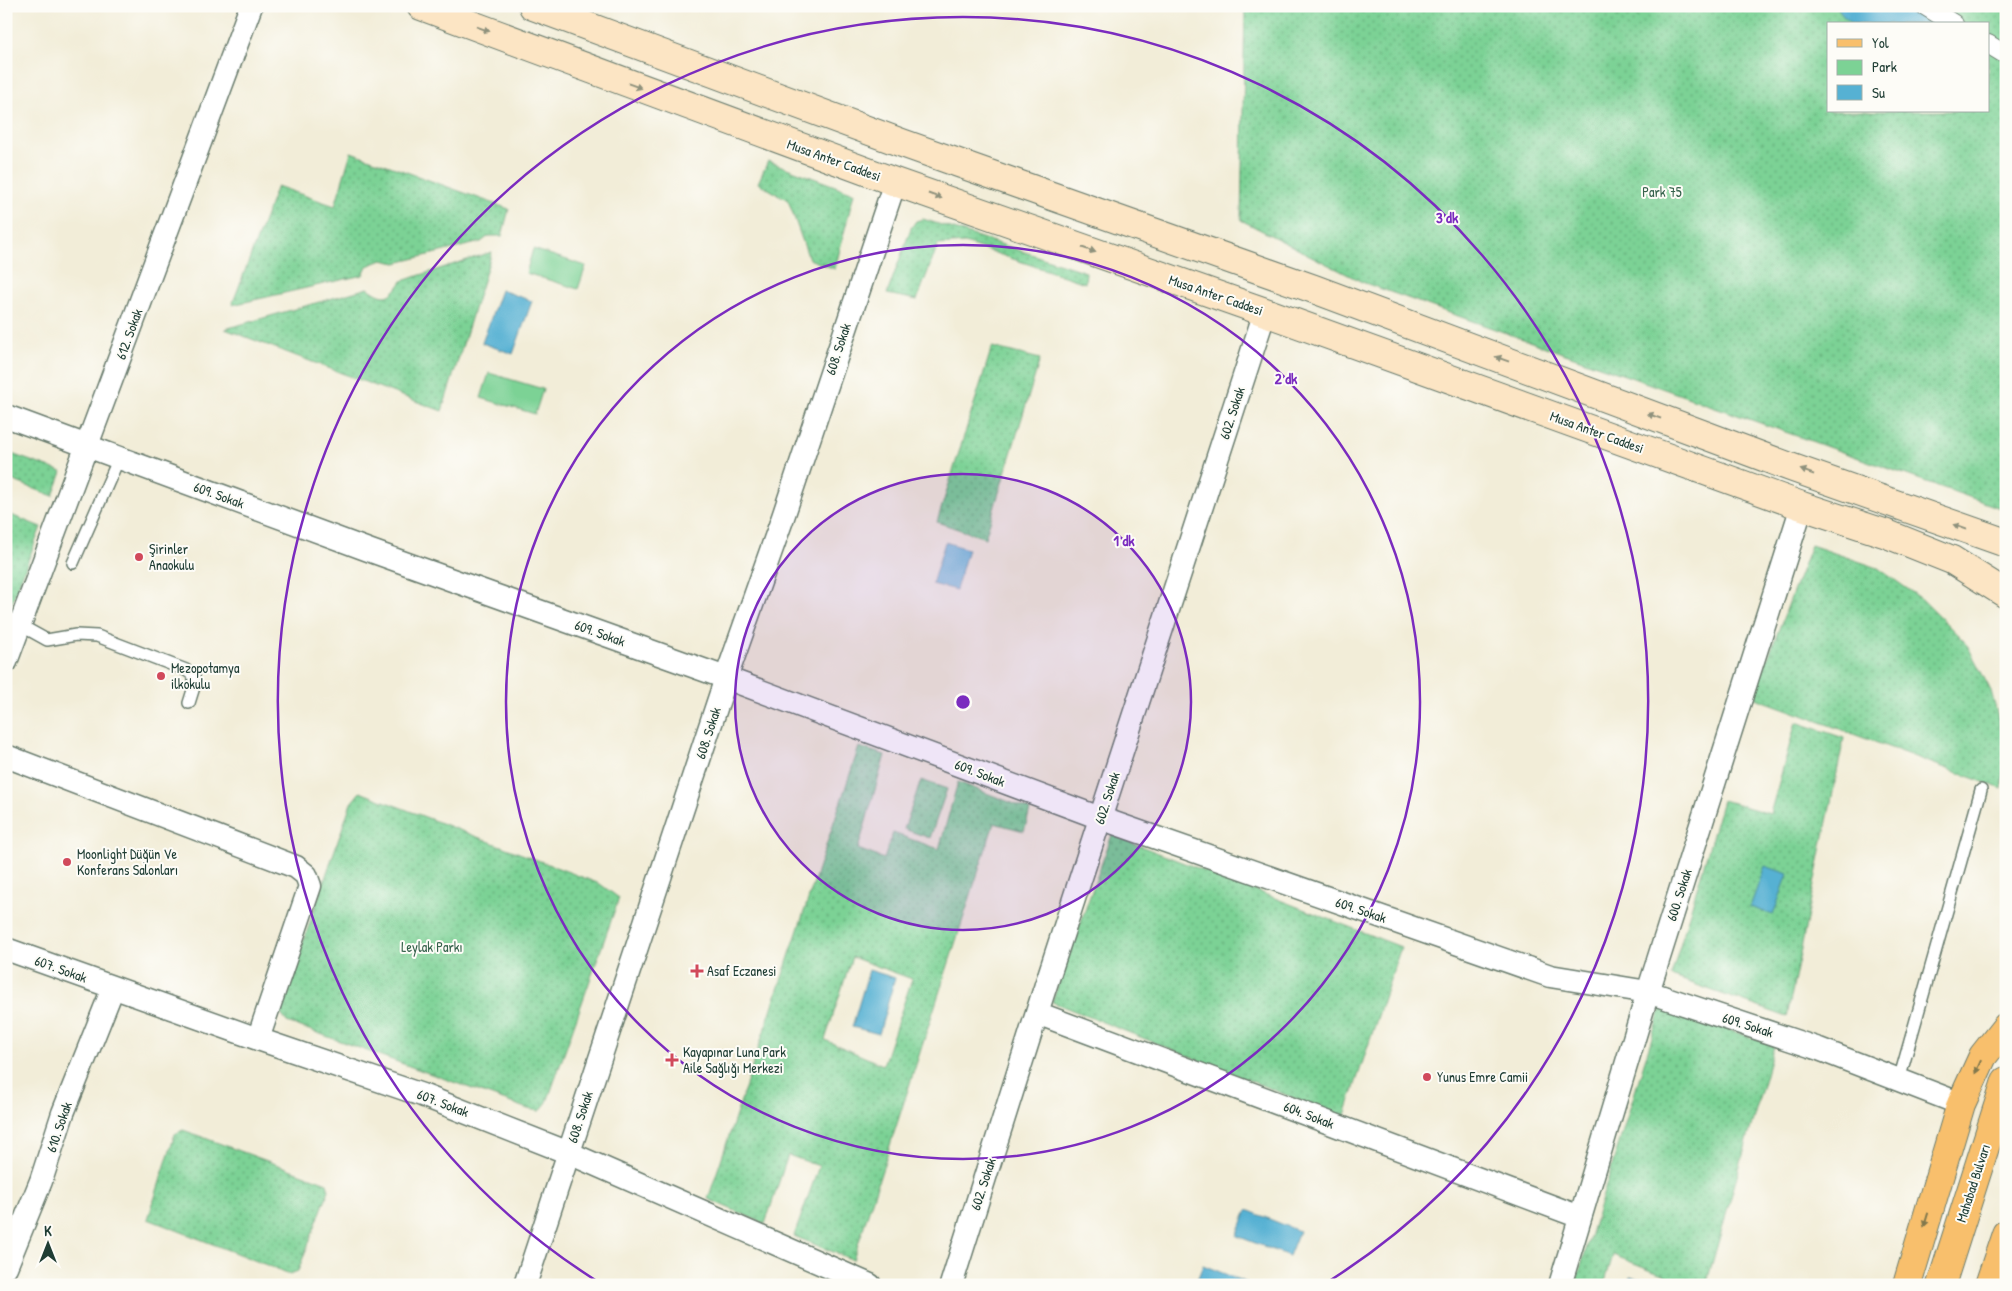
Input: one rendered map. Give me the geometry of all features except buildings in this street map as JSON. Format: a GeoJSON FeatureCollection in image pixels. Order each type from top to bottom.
{"type":"FeatureCollection","features":[{"type":"Feature","properties":{"kind":"main road","name":"Musa Anter Caddesi"},"geometry":{"type":"LineString","coordinates":[[421,6],[895,182],[1264,312],[1802,506],[1887,534],[1952,560],[2006,594]]}},
{"type":"Feature","properties":{"kind":"main road"},"geometry":{"type":"LineString","coordinates":[[533,6],[902,143],[1314,289],[1784,464],[2006,543]]}},
{"type":"Feature","properties":{"kind":"main road"},"geometry":{"type":"LineString","coordinates":[[1907,1285],[1961,1104],[1983,1056],[2006,1027]]}},
{"type":"Feature","properties":{"kind":"main road","name":"Mahabad Bulvarı"},"geometry":{"type":"LineString","coordinates":[[1941,1285],[2006,1082]]}},
{"type":"Feature","properties":{"kind":"main road"},"geometry":{"type":"LineString","coordinates":[[1989,1285],[2006,1234]]}},
{"type":"Feature","properties":{"kind":"street","name":"612. Sokak"},"geometry":{"type":"LineString","coordinates":[[6,662],[251,6]]}},
{"type":"Feature","properties":{"kind":"street"},"geometry":{"type":"LineString","coordinates":[[1925,6],[1951,22]]}},
{"type":"Feature","properties":{"kind":"street"},"geometry":{"type":"LineString","coordinates":[[1990,45],[2006,55]]}},
{"type":"Feature","properties":{"kind":"street","name":"608. Sokak"},"geometry":{"type":"LineString","coordinates":[[525,1285],[726,678],[783,517],[895,182]]}},
{"type":"Feature","properties":{"kind":"street","name":"602. Sokak"},"geometry":{"type":"LineString","coordinates":[[952,1285],[1037,1013],[1264,312]]}},
{"type":"Feature","properties":{"kind":"street","name":"609. Sokak"},"geometry":{"type":"LineString","coordinates":[[6,416],[371,551],[726,678],[1100,818],[1550,976],[1648,992],[1819,1049],[1961,1104]]}},
{"type":"Feature","properties":{"kind":"street","name":"600. Sokak"},"geometry":{"type":"LineString","coordinates":[[1560,1285],[1648,992],[1802,506]]}},
{"type":"Feature","properties":{"kind":"street"},"geometry":{"type":"LineString","coordinates":[[6,756],[296,868],[306,875],[310,886],[258,1039]]}},
{"type":"Feature","properties":{"kind":"street","name":"607. Sokak"},"geometry":{"type":"LineString","coordinates":[[6,949],[258,1039],[414,1092],[569,1153],[870,1285]]}},
{"type":"Feature","properties":{"kind":"street","name":"610. Sokak"},"geometry":{"type":"LineString","coordinates":[[6,1268],[41,1181],[63,1113],[113,988]]}},
{"type":"Feature","properties":{"kind":"street","name":"604. Sokak"},"geometry":{"type":"LineString","coordinates":[[1037,1013],[1580,1217]]}},
{"type":"Feature","properties":{"kind":"lane"},"geometry":{"type":"LineString","coordinates":[[73,563],[119,458]]}},
{"type":"Feature","properties":{"kind":"lane"},"geometry":{"type":"LineString","coordinates":[[20,625],[47,640],[76,636],[97,636],[186,670],[194,676],[194,688],[189,703]]}},
{"type":"Feature","properties":{"kind":"lane"},"geometry":{"type":"LineString","coordinates":[[1899,1080],[1981,790]]}},
{"type":"Feature","properties":{"kind":"green space","name":"Park 75"},"geometry":{"type":"Polygon","coordinates":[[[1245,6],[2006,6],[2006,493],[2000,508],[1362,282],[1241,220],[1245,6]]]}},
{"type":"Feature","properties":{"kind":"green space"},"geometry":{"type":"Polygon","coordinates":[[[351,152],[509,209],[502,236],[489,236],[481,242],[396,263],[382,260],[367,266],[363,275],[232,305],[277,186],[335,206],[351,152]]]}},
{"type":"Feature","properties":{"kind":"green space"},"geometry":{"type":"Polygon","coordinates":[[[768,161],[854,193],[835,269],[809,259],[788,200],[758,183],[768,161]]]}},
{"type":"Feature","properties":{"kind":"green space"},"geometry":{"type":"Polygon","coordinates":[[[923,219],[1086,272],[1085,283],[965,243],[938,245],[917,300],[887,294],[911,228],[916,221],[923,219]]]}},
{"type":"Feature","properties":{"kind":"green space"},"geometry":{"type":"Polygon","coordinates":[[[533,249],[586,266],[578,289],[526,273],[533,249]]]}},
{"type":"Feature","properties":{"kind":"green space"},"geometry":{"type":"Polygon","coordinates":[[[492,252],[442,411],[225,329],[368,288],[383,296],[387,296],[402,281],[492,252]]]}},
{"type":"Feature","properties":{"kind":"green space"},"geometry":{"type":"Polygon","coordinates":[[[992,347],[1040,359],[985,538],[937,522],[992,347]]]}},
{"type":"Feature","properties":{"kind":"green space"},"geometry":{"type":"Polygon","coordinates":[[[489,373],[543,389],[535,414],[481,398],[489,373]]]}},
{"type":"Feature","properties":{"kind":"green space"},"geometry":{"type":"Polygon","coordinates":[[[6,452],[62,472],[53,496],[6,478],[6,452]]]}},
{"type":"Feature","properties":{"kind":"green space"},"geometry":{"type":"Polygon","coordinates":[[[6,513],[41,527],[6,618],[6,513]]]}},
{"type":"Feature","properties":{"kind":"green space"},"geometry":{"type":"Polygon","coordinates":[[[1811,545],[1878,568],[1923,600],[1966,643],[1991,691],[2006,747],[2002,789],[1753,697],[1811,545]]]}},
{"type":"Feature","properties":{"kind":"green space"},"geometry":{"type":"Polygon","coordinates":[[[1796,722],[1844,738],[1787,1017],[1671,976],[1723,800],[1770,814],[1796,722]]]}},
{"type":"Feature","properties":{"kind":"green space"},"geometry":{"type":"Polygon","coordinates":[[[859,747],[885,755],[858,849],[884,859],[893,833],[939,849],[958,782],[1030,810],[1024,831],[994,823],[853,1260],[794,1236],[819,1166],[788,1155],[765,1224],[708,1199],[859,747]],[[852,957],[825,1040],[883,1065],[912,979],[852,957]]]}},
{"type":"Feature","properties":{"kind":"green space"},"geometry":{"type":"Polygon","coordinates":[[[921,780],[947,789],[930,838],[904,829],[921,780]]]}},
{"type":"Feature","properties":{"kind":"green space","name":"Leylak Parkı"},"geometry":{"type":"Polygon","coordinates":[[[360,792],[600,884],[619,898],[547,1102],[540,1111],[528,1109],[287,1022],[279,1012],[351,803],[360,792]]]}},
{"type":"Feature","properties":{"kind":"green space"},"geometry":{"type":"Polygon","coordinates":[[[1112,835],[1401,947],[1344,1118],[1052,1002],[1112,835]]]}},
{"type":"Feature","properties":{"kind":"green space"},"geometry":{"type":"Polygon","coordinates":[[[1662,1005],[1774,1046],[1706,1285],[1668,1285],[1670,1277],[1613,1255],[1604,1285],[1575,1285],[1662,1005]]]}},
{"type":"Feature","properties":{"kind":"green space"},"geometry":{"type":"Polygon","coordinates":[[[183,1130],[327,1183],[329,1190],[298,1271],[290,1274],[148,1219],[175,1134],[183,1130]]]}},
{"type":"Feature","properties":{"kind":"water"},"geometry":{"type":"Polygon","coordinates":[[[1837,6],[1908,6],[1933,21],[1850,22],[1843,16],[1837,6]]]}},
{"type":"Feature","properties":{"kind":"water"},"geometry":{"type":"Polygon","coordinates":[[[501,290],[532,301],[513,354],[482,343],[501,290]]]}},
{"type":"Feature","properties":{"kind":"water"},"geometry":{"type":"Polygon","coordinates":[[[945,542],[968,549],[956,590],[932,584],[945,542]]]}},
{"type":"Feature","properties":{"kind":"water"},"geometry":{"type":"Polygon","coordinates":[[[1765,866],[1788,874],[1773,915],[1750,907],[1765,866]]]}},
{"type":"Feature","properties":{"kind":"water"},"geometry":{"type":"Polygon","coordinates":[[[869,970],[895,978],[879,1034],[852,1027],[869,970]]]}},
{"type":"Feature","properties":{"kind":"water"},"geometry":{"type":"Polygon","coordinates":[[[1247,1210],[1299,1231],[1289,1256],[1237,1236],[1247,1210]]]}},
{"type":"Feature","properties":{"kind":"water"},"geometry":{"type":"Polygon","coordinates":[[[1203,1265],[1252,1285],[1195,1285],[1203,1265]]]}},
{"type":"Feature","properties":{"kind":"water"},"geometry":{"type":"Polygon","coordinates":[[[1631,1277],[1654,1282],[1654,1285],[1630,1285],[1631,1277]]]}},
{"type":"Feature","properties":{"kind":"place","name":"Şirinler Anaokulu"},"geometry":{"type":"Point","coordinates":[139,557]}},
{"type":"Feature","properties":{"kind":"place","name":"Mezopotamya ilkokulu"},"geometry":{"type":"Point","coordinates":[161,676]}},
{"type":"Feature","properties":{"kind":"place","name":"Moonlight Düğün Ve Konferans Salonları"},"geometry":{"type":"Point","coordinates":[67,862]}},
{"type":"Feature","properties":{"kind":"place","name":"Asaf Eczanesi"},"geometry":{"type":"Point","coordinates":[697,971]}},
{"type":"Feature","properties":{"kind":"place","name":"Kayapınar Luna Park Aile Sağlığı Merkezi"},"geometry":{"type":"Point","coordinates":[672,1060]}},
{"type":"Feature","properties":{"kind":"place","name":"Yunus Emre Camii"},"geometry":{"type":"Point","coordinates":[1427,1077]}}]}
